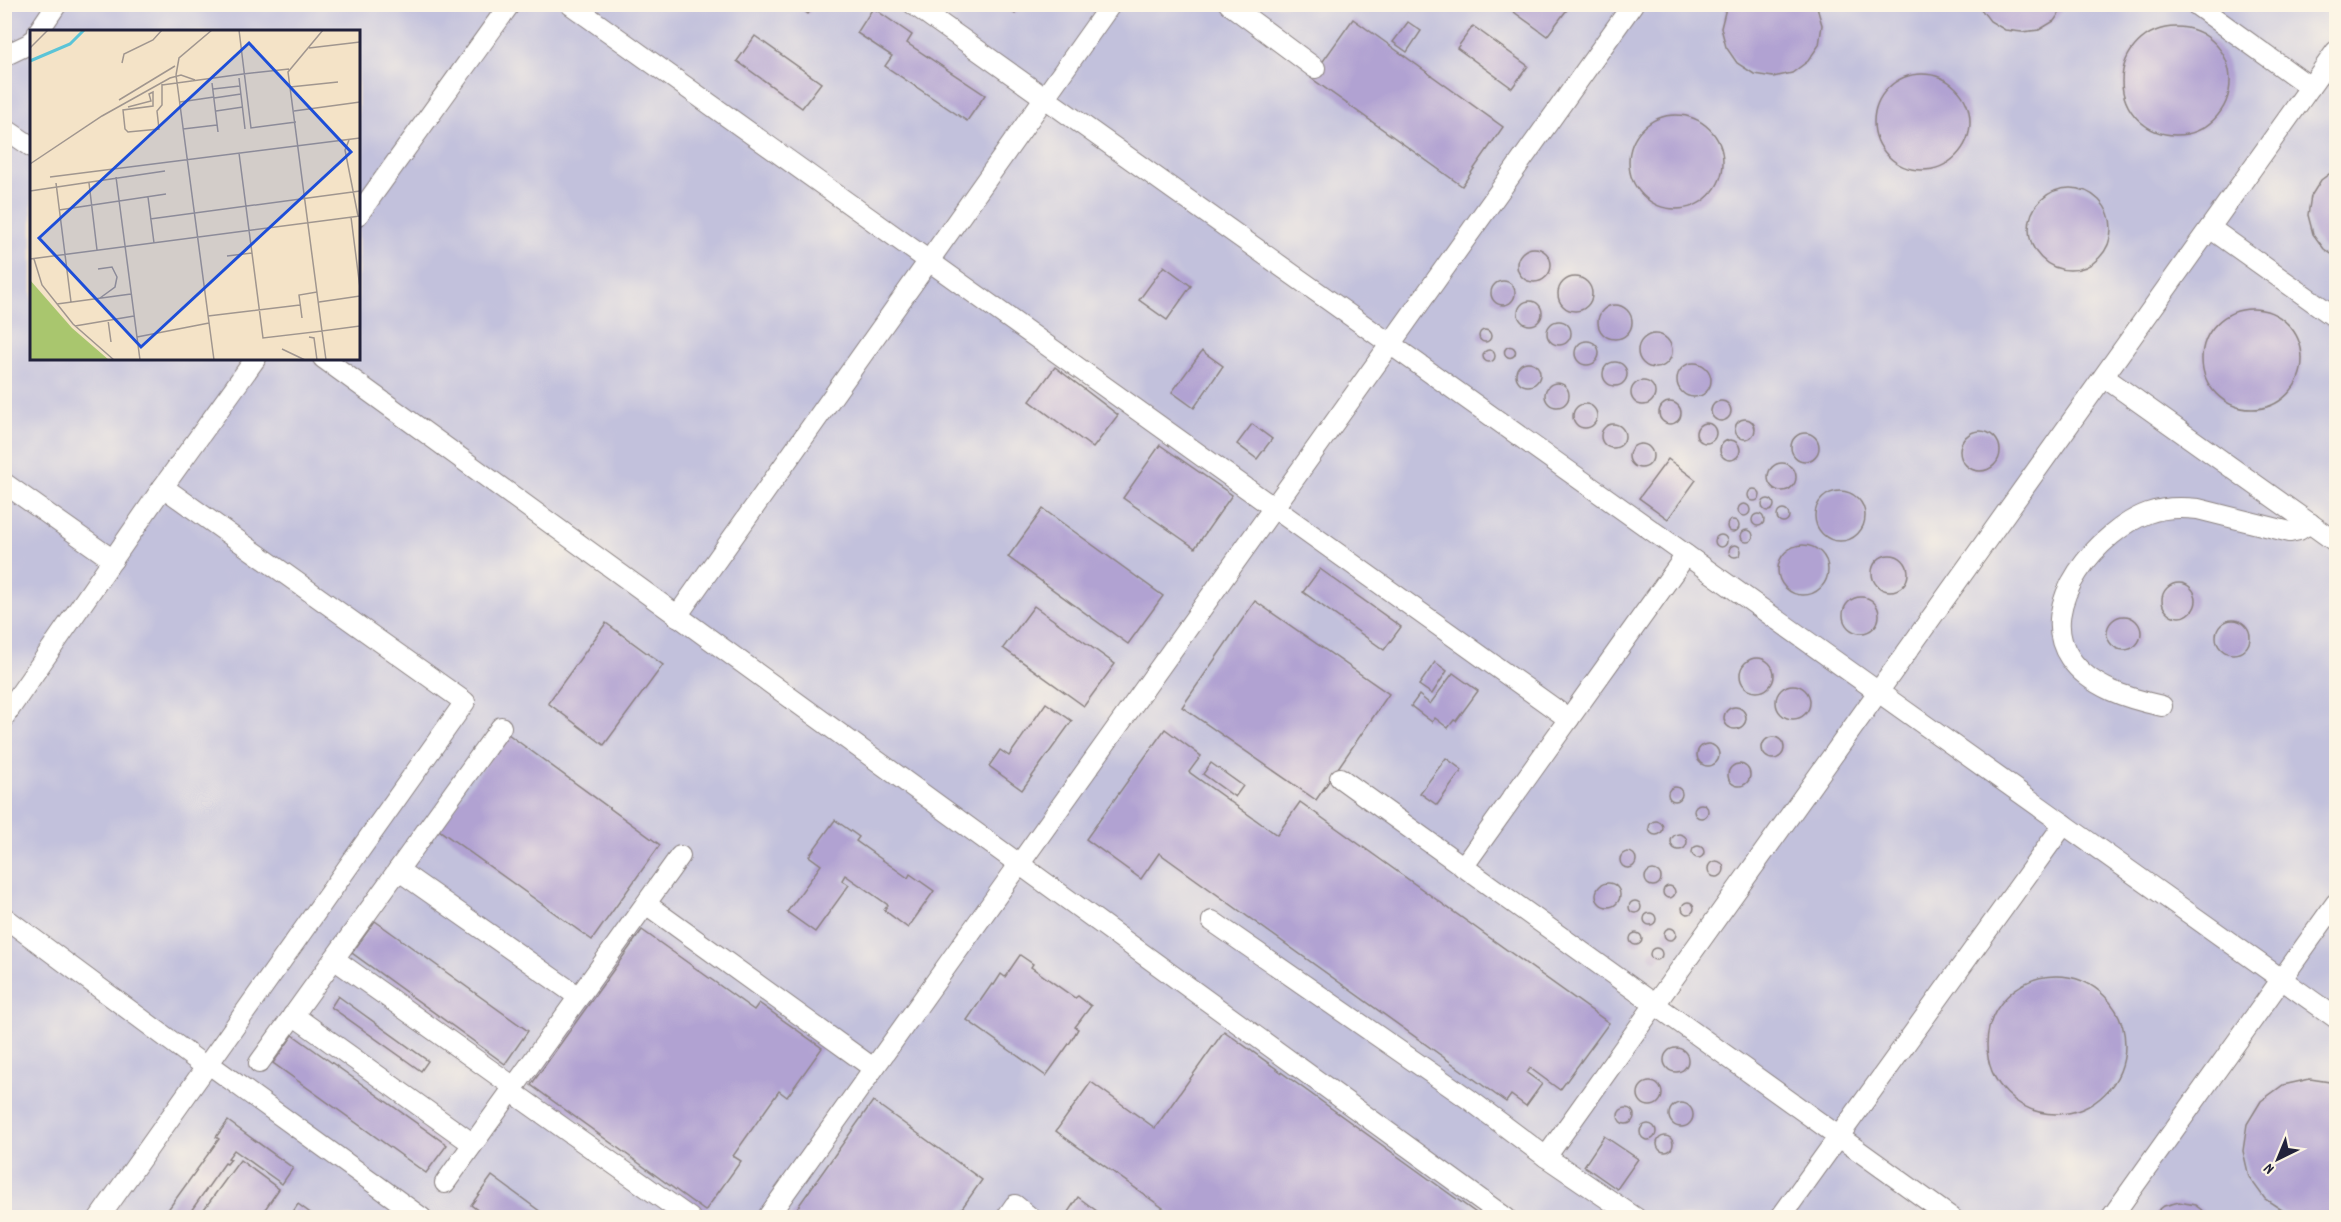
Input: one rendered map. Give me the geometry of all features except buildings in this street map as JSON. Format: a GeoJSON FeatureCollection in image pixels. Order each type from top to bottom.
{"type":"FeatureCollection","features":[{"type":"Feature","properties":{"kind":"street"},"geometry":{"type":"LineString","coordinates":[[39,30],[57,4]]}},
{"type":"Feature","properties":{"kind":"street"},"geometry":{"type":"LineString","coordinates":[[360,212],[510,4]]}},
{"type":"Feature","properties":{"kind":"street"},"geometry":{"type":"LineString","coordinates":[[570,4],[1569,719]]}},
{"type":"Feature","properties":{"kind":"street"},"geometry":{"type":"LineString","coordinates":[[913,4],[2337,1018]]}},
{"type":"Feature","properties":{"kind":"street"},"geometry":{"type":"LineString","coordinates":[[677,616],[1112,4]]}},
{"type":"Feature","properties":{"kind":"street"},"geometry":{"type":"LineString","coordinates":[[1229,4],[1315,68]]}},
{"type":"Feature","properties":{"kind":"street"},"geometry":{"type":"LineString","coordinates":[[766,1218],[1633,4]]}},
{"type":"Feature","properties":{"kind":"street"},"geometry":{"type":"LineString","coordinates":[[2195,4],[2310,87]]}},
{"type":"Feature","properties":{"kind":"street"},"geometry":{"type":"LineString","coordinates":[[4,56],[30,43]]}},
{"type":"Feature","properties":{"kind":"street"},"geometry":{"type":"LineString","coordinates":[[1546,1157],[2337,51]]}},
{"type":"Feature","properties":{"kind":"street"},"geometry":{"type":"LineString","coordinates":[[4,128],[30,146]]}},
{"type":"Feature","properties":{"kind":"street"},"geometry":{"type":"LineString","coordinates":[[2210,228],[2337,318]]}},
{"type":"Feature","properties":{"kind":"street"},"geometry":{"type":"LineString","coordinates":[[4,717],[163,487],[255,360]]}},
{"type":"Feature","properties":{"kind":"street"},"geometry":{"type":"LineString","coordinates":[[326,360],[1506,1218]]}},
{"type":"Feature","properties":{"kind":"street"},"geometry":{"type":"LineString","coordinates":[[2104,377],[2337,542]]}},
{"type":"Feature","properties":{"kind":"street"},"geometry":{"type":"LineString","coordinates":[[4,483],[113,560]]}},
{"type":"Feature","properties":{"kind":"street"},"geometry":{"type":"LineString","coordinates":[[99,1218],[465,702],[163,487]]}},
{"type":"Feature","properties":{"kind":"street"},"geometry":{"type":"LineString","coordinates":[[2162,706],[2120,694],[2105,687],[2078,667],[2070,658],[2062,633],[2063,610],[2076,575],[2091,553],[2125,524],[2162,509],[2185,507],[2290,532],[2299,530],[2310,523]]}},
{"type":"Feature","properties":{"kind":"street"},"geometry":{"type":"LineString","coordinates":[[1463,867],[1686,555]]}},
{"type":"Feature","properties":{"kind":"street"},"geometry":{"type":"LineString","coordinates":[[259,1063],[501,727]]}},
{"type":"Feature","properties":{"kind":"street"},"geometry":{"type":"LineString","coordinates":[[1340,778],[1952,1218]]}},
{"type":"Feature","properties":{"kind":"street"},"geometry":{"type":"LineString","coordinates":[[1780,1218],[2064,824]]}},
{"type":"Feature","properties":{"kind":"street"},"geometry":{"type":"LineString","coordinates":[[445,1183],[680,856]]}},
{"type":"Feature","properties":{"kind":"street"},"geometry":{"type":"LineString","coordinates":[[398,870],[579,997]]}},
{"type":"Feature","properties":{"kind":"street"},"geometry":{"type":"LineString","coordinates":[[2111,1218],[2337,903]]}},
{"type":"Feature","properties":{"kind":"street"},"geometry":{"type":"LineString","coordinates":[[646,904],[873,1068]]}},
{"type":"Feature","properties":{"kind":"street"},"geometry":{"type":"LineString","coordinates":[[4,917],[422,1218]]}},
{"type":"Feature","properties":{"kind":"street"},"geometry":{"type":"LineString","coordinates":[[1212,921],[1636,1218]]}},
{"type":"Feature","properties":{"kind":"street"},"geometry":{"type":"LineString","coordinates":[[334,959],[690,1218]]}},
{"type":"Feature","properties":{"kind":"street"},"geometry":{"type":"LineString","coordinates":[[293,1015],[473,1144]]}},
{"type":"Feature","properties":{"kind":"street"},"geometry":{"type":"LineString","coordinates":[[1006,1218],[1015,1205],[1031,1218]]}},
{"type":"Feature","properties":{"kind":"shaded area"},"geometry":{"type":"Polygon","coordinates":[[[5,5],[2336,5],[2336,1217],[5,1217],[5,5]]]}}]}
